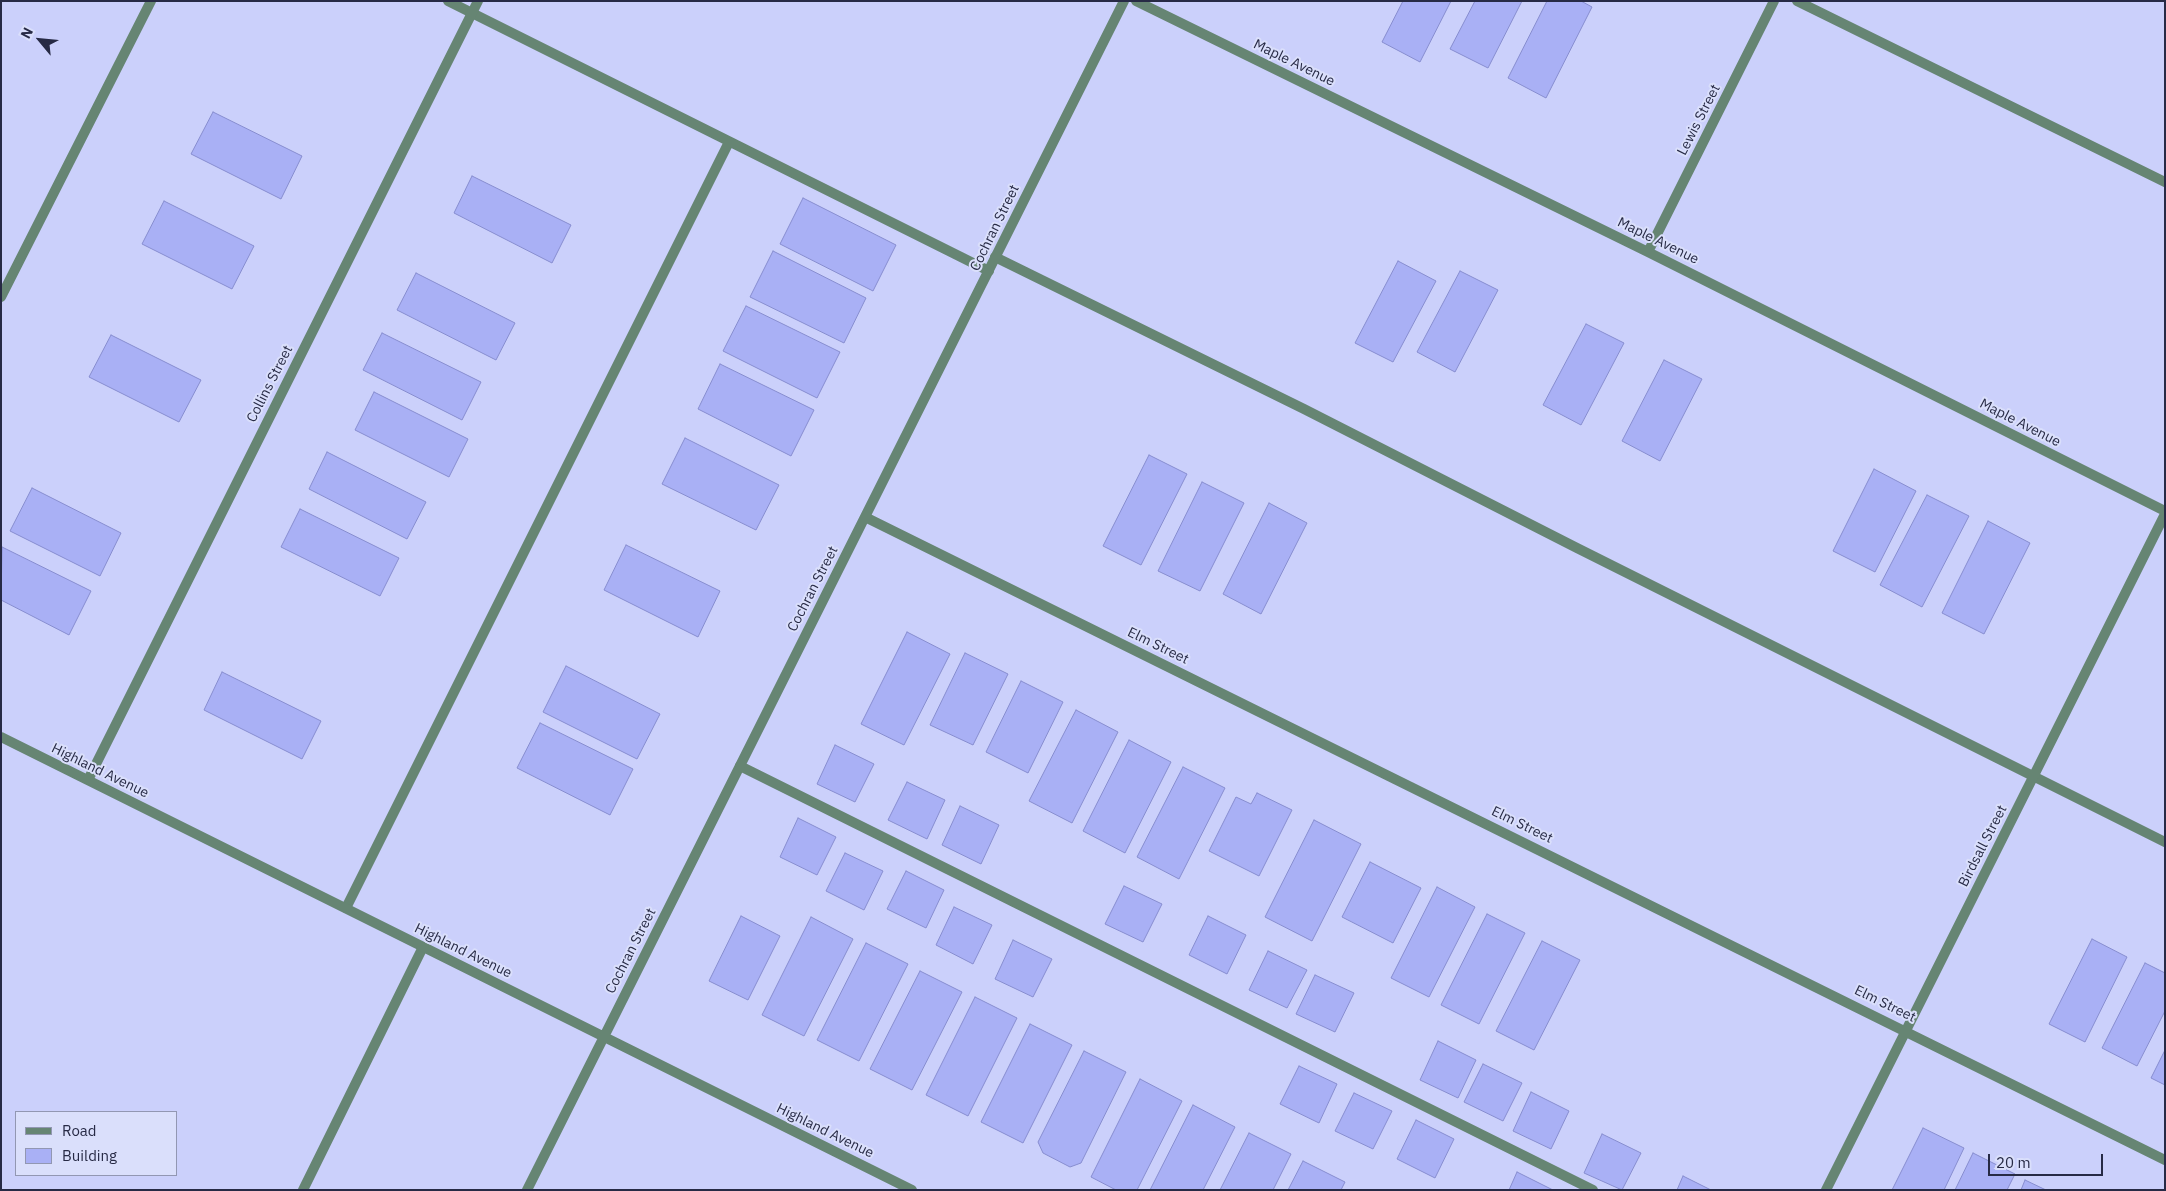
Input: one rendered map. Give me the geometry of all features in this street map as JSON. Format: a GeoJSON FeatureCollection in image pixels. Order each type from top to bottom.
{"type":"FeatureCollection","features":[{"type":"Feature","properties":{"kind":"street"},"geometry":{"type":"LineString","coordinates":[[1,297],[151,1]]}},
{"type":"Feature","properties":{"kind":"street"},"geometry":{"type":"LineString","coordinates":[[448,1],[989,271]]}},
{"type":"Feature","properties":{"kind":"street","name":"Collins Street"},"geometry":{"type":"LineString","coordinates":[[88,780],[478,1]]}},
{"type":"Feature","properties":{"kind":"street","name":"Cochran Street"},"geometry":{"type":"LineString","coordinates":[[527,1190],[1124,1]]}},
{"type":"Feature","properties":{"kind":"street","name":"Maple Avenue"},"geometry":{"type":"LineString","coordinates":[[1136,1],[1648,252],[2165,513]]}},
{"type":"Feature","properties":{"kind":"street","name":"Lewis Street"},"geometry":{"type":"LineString","coordinates":[[1648,252],[1774,1]]}},
{"type":"Feature","properties":{"kind":"street"},"geometry":{"type":"LineString","coordinates":[[1797,1],[2165,182]]}},
{"type":"Feature","properties":{"kind":"street"},"geometry":{"type":"LineString","coordinates":[[346,908],[729,142]]}},
{"type":"Feature","properties":{"kind":"street"},"geometry":{"type":"LineString","coordinates":[[995,257],[1304,409],[1577,548],[2165,842]]}},
{"type":"Feature","properties":{"kind":"street","name":"Birdsall Street"},"geometry":{"type":"LineString","coordinates":[[1826,1190],[2165,513]]}},
{"type":"Feature","properties":{"kind":"street","name":"Elm Street"},"geometry":{"type":"LineString","coordinates":[[865,516],[1906,1030],[2165,1160]]}},
{"type":"Feature","properties":{"kind":"street","name":"Highland Avenue"},"geometry":{"type":"LineString","coordinates":[[1,737],[912,1190]]}},
{"type":"Feature","properties":{"kind":"street"},"geometry":{"type":"LineString","coordinates":[[740,766],[1592,1190]]}},
{"type":"Feature","properties":{"kind":"street"},"geometry":{"type":"LineString","coordinates":[[303,1190],[423,947]]}},
{"type":"Feature","properties":{"kind":"building"},"geometry":{"type":"Polygon","coordinates":[[[1403,1],[1451,1],[1420,62],[1382,42],[1403,1]]]}},
{"type":"Feature","properties":{"kind":"building"},"geometry":{"type":"Polygon","coordinates":[[[1475,1],[1522,1],[1488,68],[1450,49],[1475,1]]]}},
{"type":"Feature","properties":{"kind":"building"},"geometry":{"type":"Polygon","coordinates":[[[1547,1],[1581,1],[1592,7],[1546,98],[1508,78],[1547,1]]]}},
{"type":"Feature","properties":{"kind":"building"},"geometry":{"type":"Polygon","coordinates":[[[213,112],[302,156],[281,199],[191,154],[213,112]]]}},
{"type":"Feature","properties":{"kind":"building"},"geometry":{"type":"Polygon","coordinates":[[[472,176],[571,225],[552,263],[454,213],[472,176]]]}},
{"type":"Feature","properties":{"kind":"building"},"geometry":{"type":"Polygon","coordinates":[[[803,198],[896,245],[873,291],[780,244],[803,198]]]}},
{"type":"Feature","properties":{"kind":"building"},"geometry":{"type":"Polygon","coordinates":[[[164,201],[254,246],[232,289],[142,244],[164,201]]]}},
{"type":"Feature","properties":{"kind":"building"},"geometry":{"type":"Polygon","coordinates":[[[773,251],[866,298],[844,343],[750,297],[773,251]]]}},
{"type":"Feature","properties":{"kind":"building"},"geometry":{"type":"Polygon","coordinates":[[[1398,261],[1436,281],[1393,362],[1355,343],[1398,261]]]}},
{"type":"Feature","properties":{"kind":"building"},"geometry":{"type":"Polygon","coordinates":[[[1460,271],[1498,290],[1455,372],[1417,352],[1460,271]]]}},
{"type":"Feature","properties":{"kind":"building"},"geometry":{"type":"Polygon","coordinates":[[[416,273],[515,323],[496,360],[397,310],[416,273]]]}},
{"type":"Feature","properties":{"kind":"building"},"geometry":{"type":"Polygon","coordinates":[[[746,306],[840,352],[817,398],[723,351],[746,306]]]}},
{"type":"Feature","properties":{"kind":"building"},"geometry":{"type":"Polygon","coordinates":[[[1586,324],[1624,343],[1581,425],[1543,405],[1586,324]]]}},
{"type":"Feature","properties":{"kind":"building"},"geometry":{"type":"Polygon","coordinates":[[[382,333],[481,382],[462,420],[363,370],[382,333]]]}},
{"type":"Feature","properties":{"kind":"building"},"geometry":{"type":"Polygon","coordinates":[[[111,335],[201,380],[179,422],[89,377],[111,335]]]}},
{"type":"Feature","properties":{"kind":"building"},"geometry":{"type":"Polygon","coordinates":[[[1664,360],[1702,379],[1660,461],[1622,441],[1664,360]]]}},
{"type":"Feature","properties":{"kind":"building"},"geometry":{"type":"Polygon","coordinates":[[[720,364],[814,410],[791,456],[698,409],[720,364]]]}},
{"type":"Feature","properties":{"kind":"building"},"geometry":{"type":"Polygon","coordinates":[[[374,392],[468,439],[449,477],[355,430],[374,392]]]}},
{"type":"Feature","properties":{"kind":"building"},"geometry":{"type":"Polygon","coordinates":[[[685,438],[779,485],[756,530],[662,484],[685,438]]]}},
{"type":"Feature","properties":{"kind":"building"},"geometry":{"type":"Polygon","coordinates":[[[327,452],[426,502],[407,539],[309,489],[327,452]]]}},
{"type":"Feature","properties":{"kind":"building"},"geometry":{"type":"Polygon","coordinates":[[[1149,455],[1187,474],[1141,565],[1103,546],[1149,455]]]}},
{"type":"Feature","properties":{"kind":"building"},"geometry":{"type":"Polygon","coordinates":[[[1874,469],[1916,491],[1875,572],[1833,551],[1874,469]]]}},
{"type":"Feature","properties":{"kind":"building"},"geometry":{"type":"Polygon","coordinates":[[[1202,482],[1244,503],[1200,591],[1158,571],[1202,482]]]}},
{"type":"Feature","properties":{"kind":"building"},"geometry":{"type":"Polygon","coordinates":[[[32,488],[121,533],[100,576],[10,531],[32,488]]]}},
{"type":"Feature","properties":{"kind":"building"},"geometry":{"type":"Polygon","coordinates":[[[1927,495],[1969,516],[1922,607],[1880,585],[1927,495]]]}},
{"type":"Feature","properties":{"kind":"building"},"geometry":{"type":"Polygon","coordinates":[[[1269,503],[1307,523],[1261,614],[1223,594],[1269,503]]]}},
{"type":"Feature","properties":{"kind":"building"},"geometry":{"type":"Polygon","coordinates":[[[300,509],[399,558],[380,596],[281,547],[300,509]]]}},
{"type":"Feature","properties":{"kind":"building"},"geometry":{"type":"Polygon","coordinates":[[[1988,521],[2030,543],[1984,634],[1942,613],[1988,521]]]}},
{"type":"Feature","properties":{"kind":"building"},"geometry":{"type":"Polygon","coordinates":[[[626,545],[720,591],[698,637],[604,590],[626,545]]]}},
{"type":"Feature","properties":{"kind":"building"},"geometry":{"type":"Polygon","coordinates":[[[2,547],[91,591],[69,635],[1,600],[2,547]]]}},
{"type":"Feature","properties":{"kind":"building"},"geometry":{"type":"Polygon","coordinates":[[[907,632],[950,654],[904,745],[861,724],[907,632]]]}},
{"type":"Feature","properties":{"kind":"building"},"geometry":{"type":"Polygon","coordinates":[[[965,653],[1008,674],[973,745],[930,725],[965,653]]]}},
{"type":"Feature","properties":{"kind":"building"},"geometry":{"type":"Polygon","coordinates":[[[566,666],[660,714],[637,759],[543,712],[566,666]]]}},
{"type":"Feature","properties":{"kind":"building"},"geometry":{"type":"Polygon","coordinates":[[[222,672],[321,721],[302,759],[204,710],[222,672]]]}},
{"type":"Feature","properties":{"kind":"building"},"geometry":{"type":"Polygon","coordinates":[[[1021,681],[1063,702],[1028,773],[986,752],[1021,681]]]}},
{"type":"Feature","properties":{"kind":"building"},"geometry":{"type":"Polygon","coordinates":[[[1076,710],[1118,732],[1072,823],[1029,801],[1076,710]]]}},
{"type":"Feature","properties":{"kind":"building"},"geometry":{"type":"Polygon","coordinates":[[[540,723],[633,769],[610,815],[517,768],[540,723]]]}},
{"type":"Feature","properties":{"kind":"building"},"geometry":{"type":"Polygon","coordinates":[[[1129,740],[1171,762],[1125,853],[1083,831],[1129,740]]]}},
{"type":"Feature","properties":{"kind":"building"},"geometry":{"type":"Polygon","coordinates":[[[835,745],[874,764],[855,802],[817,784],[835,745]]]}},
{"type":"Feature","properties":{"kind":"building"},"geometry":{"type":"Polygon","coordinates":[[[1183,767],[1225,788],[1179,879],[1137,857],[1183,767]]]}},
{"type":"Feature","properties":{"kind":"building"},"geometry":{"type":"Polygon","coordinates":[[[907,782],[945,800],[927,839],[888,820],[907,782]]]}},
{"type":"Feature","properties":{"kind":"building"},"geometry":{"type":"Polygon","coordinates":[[[1257,793],[1292,810],[1259,876],[1209,851],[1236,797],[1251,804],[1257,793]]]}},
{"type":"Feature","properties":{"kind":"building"},"geometry":{"type":"Polygon","coordinates":[[[960,806],[999,825],[981,864],[942,845],[960,806]]]}},
{"type":"Feature","properties":{"kind":"building"},"geometry":{"type":"Polygon","coordinates":[[[798,818],[836,837],[817,875],[780,857],[798,818]]]}},
{"type":"Feature","properties":{"kind":"building"},"geometry":{"type":"Polygon","coordinates":[[[1314,820],[1361,844],[1312,941],[1265,917],[1314,820]]]}},
{"type":"Feature","properties":{"kind":"building"},"geometry":{"type":"Polygon","coordinates":[[[845,853],[883,871],[864,910],[826,891],[845,853]]]}},
{"type":"Feature","properties":{"kind":"building"},"geometry":{"type":"Polygon","coordinates":[[[1370,862],[1421,888],[1393,943],[1342,917],[1370,862]]]}},
{"type":"Feature","properties":{"kind":"building"},"geometry":{"type":"Polygon","coordinates":[[[906,871],[944,890],[926,928],[887,909],[906,871]]]}},
{"type":"Feature","properties":{"kind":"building"},"geometry":{"type":"Polygon","coordinates":[[[1124,886],[1162,904],[1143,942],[1105,924],[1124,886]]]}},
{"type":"Feature","properties":{"kind":"building"},"geometry":{"type":"Polygon","coordinates":[[[1437,887],[1475,907],[1429,997],[1391,978],[1437,887]]]}},
{"type":"Feature","properties":{"kind":"building"},"geometry":{"type":"Polygon","coordinates":[[[954,907],[992,925],[973,964],[936,945],[954,907]]]}},
{"type":"Feature","properties":{"kind":"building"},"geometry":{"type":"Polygon","coordinates":[[[1487,914],[1525,933],[1479,1024],[1441,1005],[1487,914]]]}},
{"type":"Feature","properties":{"kind":"building"},"geometry":{"type":"Polygon","coordinates":[[[741,916],[780,936],[748,1000],[709,981],[741,916]]]}},
{"type":"Feature","properties":{"kind":"building"},"geometry":{"type":"Polygon","coordinates":[[[1208,916],[1246,935],[1227,974],[1189,955],[1208,916]]]}},
{"type":"Feature","properties":{"kind":"building"},"geometry":{"type":"Polygon","coordinates":[[[811,917],[853,939],[804,1036],[762,1015],[811,917]]]}},
{"type":"Feature","properties":{"kind":"building"},"geometry":{"type":"Polygon","coordinates":[[[2092,939],[2127,957],[2085,1042],[2049,1024],[2092,939]]]}},
{"type":"Feature","properties":{"kind":"building"},"geometry":{"type":"Polygon","coordinates":[[[1013,940],[1052,959],[1033,997],[995,979],[1013,940]]]}},
{"type":"Feature","properties":{"kind":"building"},"geometry":{"type":"Polygon","coordinates":[[[1542,941],[1580,960],[1534,1050],[1496,1031],[1542,941]]]}},
{"type":"Feature","properties":{"kind":"building"},"geometry":{"type":"Polygon","coordinates":[[[866,943],[908,964],[859,1061],[817,1040],[866,943]]]}},
{"type":"Feature","properties":{"kind":"building"},"geometry":{"type":"Polygon","coordinates":[[[1268,951],[1307,970],[1287,1008],[1249,990],[1268,951]]]}},
{"type":"Feature","properties":{"kind":"building"},"geometry":{"type":"Polygon","coordinates":[[[2145,963],[2165,973],[2165,1011],[2137,1066],[2102,1048],[2145,963]]]}},
{"type":"Feature","properties":{"kind":"building"},"geometry":{"type":"Polygon","coordinates":[[[920,971],[962,992],[912,1090],[870,1069],[920,971]]]}},
{"type":"Feature","properties":{"kind":"building"},"geometry":{"type":"Polygon","coordinates":[[[1315,975],[1354,993],[1335,1032],[1296,1014],[1315,975]]]}},
{"type":"Feature","properties":{"kind":"building"},"geometry":{"type":"Polygon","coordinates":[[[975,997],[1017,1018],[968,1116],[926,1095],[975,997]]]}},
{"type":"Feature","properties":{"kind":"building"},"geometry":{"type":"Polygon","coordinates":[[[1030,1024],[1072,1045],[1023,1143],[981,1122],[1030,1024]]]}},
{"type":"Feature","properties":{"kind":"building"},"geometry":{"type":"Polygon","coordinates":[[[1438,1041],[1476,1060],[1458,1098],[1420,1080],[1438,1041]]]}},
{"type":"Feature","properties":{"kind":"building"},"geometry":{"type":"Polygon","coordinates":[[[2165,1050],[2165,1085],[2151,1078],[2165,1050]]]}},
{"type":"Feature","properties":{"kind":"building"},"geometry":{"type":"Polygon","coordinates":[[[1084,1051],[1126,1072],[1081,1163],[1070,1167],[1043,1153],[1038,1142],[1084,1051]]]}},
{"type":"Feature","properties":{"kind":"building"},"geometry":{"type":"Polygon","coordinates":[[[1483,1064],[1522,1083],[1503,1121],[1464,1102],[1483,1064]]]}},
{"type":"Feature","properties":{"kind":"building"},"geometry":{"type":"Polygon","coordinates":[[[1299,1066],[1337,1084],[1319,1123],[1280,1104],[1299,1066]]]}},
{"type":"Feature","properties":{"kind":"building"},"geometry":{"type":"Polygon","coordinates":[[[1140,1079],[1182,1101],[1137,1190],[1116,1190],[1091,1177],[1140,1079]]]}},
{"type":"Feature","properties":{"kind":"building"},"geometry":{"type":"Polygon","coordinates":[[[1531,1092],[1569,1111],[1551,1149],[1513,1131],[1531,1092]]]}},
{"type":"Feature","properties":{"kind":"building"},"geometry":{"type":"Polygon","coordinates":[[[1354,1093],[1392,1111],[1373,1149],[1335,1131],[1354,1093]]]}},
{"type":"Feature","properties":{"kind":"building"},"geometry":{"type":"Polygon","coordinates":[[[1193,1105],[1235,1127],[1203,1190],[1150,1190],[1193,1105]]]}},
{"type":"Feature","properties":{"kind":"building"},"geometry":{"type":"Polygon","coordinates":[[[1416,1120],[1454,1139],[1435,1178],[1397,1159],[1416,1120]]]}},
{"type":"Feature","properties":{"kind":"building"},"geometry":{"type":"Polygon","coordinates":[[[1923,1128],[1964,1148],[1944,1190],[1892,1190],[1923,1128]]]}},
{"type":"Feature","properties":{"kind":"building"},"geometry":{"type":"Polygon","coordinates":[[[1249,1133],[1291,1154],[1273,1190],[1220,1190],[1249,1133]]]}},
{"type":"Feature","properties":{"kind":"building"},"geometry":{"type":"Polygon","coordinates":[[[1602,1134],[1641,1153],[1622,1190],[1584,1173],[1602,1134]]]}},
{"type":"Feature","properties":{"kind":"building"},"geometry":{"type":"Polygon","coordinates":[[[1973,1153],[2015,1174],[2007,1190],[1955,1190],[1973,1153]]]}},
{"type":"Feature","properties":{"kind":"building"},"geometry":{"type":"Polygon","coordinates":[[[1303,1161],[1345,1182],[1341,1190],[1288,1190],[1303,1161]]]}},
{"type":"Feature","properties":{"kind":"building"},"geometry":{"type":"Polygon","coordinates":[[[1517,1172],[1553,1190],[1509,1190],[1517,1172]]]}},
{"type":"Feature","properties":{"kind":"building"},"geometry":{"type":"Polygon","coordinates":[[[1683,1176],[1711,1190],[1677,1190],[1683,1176]]]}},
{"type":"Feature","properties":{"kind":"building"},"geometry":{"type":"Polygon","coordinates":[[[2025,1180],[2046,1190],[2021,1190],[2025,1180]]]}}]}
